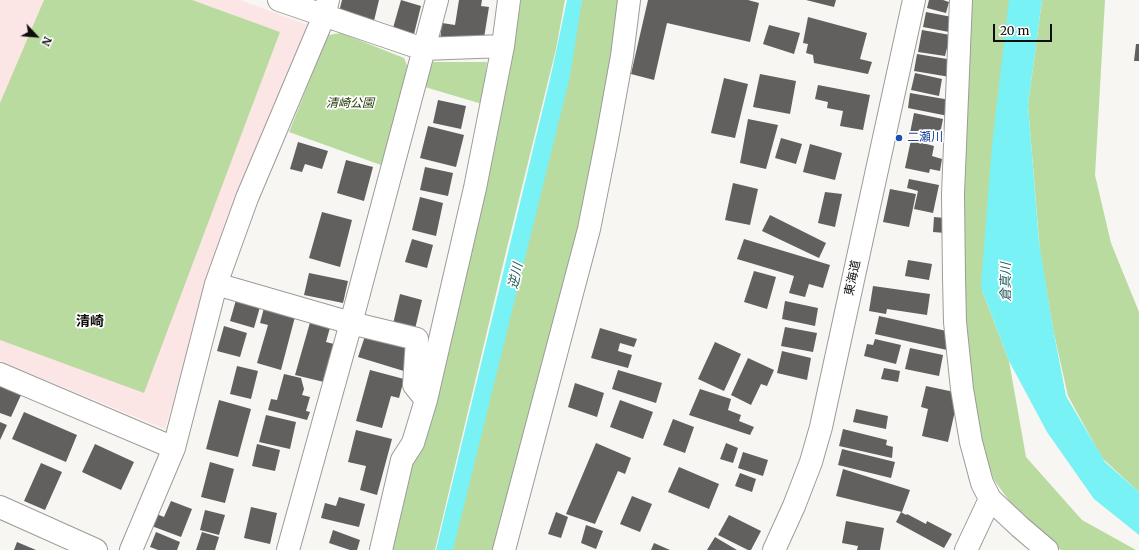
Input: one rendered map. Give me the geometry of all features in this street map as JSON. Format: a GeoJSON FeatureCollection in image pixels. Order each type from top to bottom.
{"type":"FeatureCollection","features":[{"type":"Feature","properties":{"kind":"street"},"geometry":{"type":"LineString","coordinates":[[279,0],[326,8],[423,49],[503,46]]}},
{"type":"Feature","properties":{"kind":"street"},"geometry":{"type":"LineString","coordinates":[[288,550],[351,323],[437,0]]}},
{"type":"Feature","properties":{"kind":"street"},"geometry":{"type":"LineString","coordinates":[[381,550],[402,460],[413,443],[426,400],[476,188],[503,46],[509,0]]}},
{"type":"Feature","properties":{"kind":"street"},"geometry":{"type":"LineString","coordinates":[[504,550],[589,229],[622,56],[629,0]]}},
{"type":"Feature","properties":{"kind":"street","name":"東海道"},"geometry":{"type":"LineString","coordinates":[[774,550],[794,506],[811,462],[821,426],[914,0]]}},
{"type":"Feature","properties":{"kind":"street"},"geometry":{"type":"LineString","coordinates":[[960,0],[953,194],[955,322],[962,389],[971,442],[982,483],[990,499],[1047,550]]}},
{"type":"Feature","properties":{"kind":"street"},"geometry":{"type":"LineString","coordinates":[[131,550],[174,448],[216,284],[247,198],[326,8]]}},
{"type":"Feature","properties":{"kind":"street"},"geometry":{"type":"LineString","coordinates":[[216,284],[351,323],[417,339],[414,385],[426,400]]}},
{"type":"Feature","properties":{"kind":"street"},"geometry":{"type":"LineString","coordinates":[[0,374],[174,448]]}},
{"type":"Feature","properties":{"kind":"street"},"geometry":{"type":"LineString","coordinates":[[966,550],[990,499]]}},
{"type":"Feature","properties":{"kind":"street"},"geometry":{"type":"LineString","coordinates":[[0,507],[96,550]]}},
{"type":"Feature","properties":{"kind":"shaded area"},"geometry":{"type":"Polygon","coordinates":[[[0,0],[240,0],[308,25],[209,275],[165,429],[0,361],[0,0]]]}},
{"type":"Feature","properties":{"kind":"green space"},"geometry":{"type":"Polygon","coordinates":[[[44,0],[192,0],[280,32],[144,393],[0,340],[0,103],[44,0]]]}},
{"type":"Feature","properties":{"kind":"green space"},"geometry":{"type":"Polygon","coordinates":[[[521,0],[565,0],[556,49],[435,550],[387,550],[515,36],[521,0]]]}},
{"type":"Feature","properties":{"kind":"green space"},"geometry":{"type":"Polygon","coordinates":[[[582,0],[629,0],[622,56],[495,550],[452,550],[582,0]]]}},
{"type":"Feature","properties":{"kind":"green space"},"geometry":{"type":"Polygon","coordinates":[[[968,0],[1010,0],[982,290],[1009,361],[1026,457],[1082,520],[1136,550],[1061,550],[1042,534],[1010,502],[994,480],[982,446],[966,359],[961,286],[968,0]]]}},
{"type":"Feature","properties":{"kind":"green space"},"geometry":{"type":"Polygon","coordinates":[[[1042,0],[1105,0],[1095,175],[1111,243],[1139,312],[1139,492],[1102,458],[1068,396],[1053,329],[1040,252],[1028,105],[1042,0]]]}},
{"type":"Feature","properties":{"kind":"green space","name":"清崎公園"},"geometry":{"type":"Polygon","coordinates":[[[341,33],[404,58],[408,68],[381,165],[289,132],[328,35],[341,33]]]}},
{"type":"Feature","properties":{"kind":"green space"},"geometry":{"type":"Polygon","coordinates":[[[432,62],[487,62],[482,104],[425,87],[432,62]]]}},
{"type":"Feature","properties":{"kind":"water","name":"逆川"},"geometry":{"type":"Polygon","coordinates":[[[567,0],[582,0],[570,76],[453,550],[436,550],[551,75],[567,0]]]}},
{"type":"Feature","properties":{"kind":"water","name":"倉真川"},"geometry":{"type":"Polygon","coordinates":[[[1009,0],[1042,0],[1028,105],[1039,242],[1066,396],[1105,462],[1139,492],[1139,535],[1094,499],[1047,432],[1009,361],[982,290],[981,285],[992,145],[1009,0]]]}},
{"type":"Feature","properties":{"kind":"building"},"geometry":{"type":"Polygon","coordinates":[[[342,0],[379,0],[373,25],[338,16],[342,0]]]}},
{"type":"Feature","properties":{"kind":"building"},"geometry":{"type":"Polygon","coordinates":[[[401,0],[421,6],[414,34],[393,28],[401,0]]]}},
{"type":"Feature","properties":{"kind":"building"},"geometry":{"type":"Polygon","coordinates":[[[459,0],[482,0],[481,6],[489,7],[484,38],[471,36],[470,44],[440,40],[442,23],[455,25],[459,0]]]}},
{"type":"Feature","properties":{"kind":"building"},"geometry":{"type":"Polygon","coordinates":[[[648,0],[748,0],[759,3],[750,42],[667,23],[654,80],[631,74],[648,0]]]}},
{"type":"Feature","properties":{"kind":"building"},"geometry":{"type":"Polygon","coordinates":[[[806,0],[836,0],[834,7],[806,0]]]}},
{"type":"Feature","properties":{"kind":"building"},"geometry":{"type":"Polygon","coordinates":[[[929,0],[943,0],[949,2],[946,13],[927,8],[929,0]]]}},
{"type":"Feature","properties":{"kind":"building"},"geometry":{"type":"Polygon","coordinates":[[[926,12],[952,17],[949,32],[923,27],[926,12]]]}},
{"type":"Feature","properties":{"kind":"building"},"geometry":{"type":"Polygon","coordinates":[[[808,17],[867,33],[860,59],[872,62],[868,74],[814,63],[813,55],[806,53],[808,44],[803,43],[808,17]]]}},
{"type":"Feature","properties":{"kind":"building"},"geometry":{"type":"Polygon","coordinates":[[[769,25],[800,33],[794,54],[763,44],[769,25]]]}},
{"type":"Feature","properties":{"kind":"building"},"geometry":{"type":"Polygon","coordinates":[[[922,30],[956,36],[953,48],[947,48],[945,56],[918,52],[922,30]]]}},
{"type":"Feature","properties":{"kind":"building"},"geometry":{"type":"Polygon","coordinates":[[[1136,44],[1139,44],[1139,61],[1134,61],[1136,44]]]}},
{"type":"Feature","properties":{"kind":"building"},"geometry":{"type":"Polygon","coordinates":[[[917,54],[953,60],[950,77],[914,71],[917,54]]]}},
{"type":"Feature","properties":{"kind":"building"},"geometry":{"type":"Polygon","coordinates":[[[915,73],[942,79],[939,96],[911,90],[915,73]]]}},
{"type":"Feature","properties":{"kind":"building"},"geometry":{"type":"Polygon","coordinates":[[[760,74],[796,81],[790,114],[753,107],[760,74]]]}},
{"type":"Feature","properties":{"kind":"building"},"geometry":{"type":"Polygon","coordinates":[[[724,78],[748,84],[735,138],[711,133],[724,78]]]}},
{"type":"Feature","properties":{"kind":"building"},"geometry":{"type":"Polygon","coordinates":[[[818,85],[870,95],[863,130],[840,126],[843,111],[827,108],[828,102],[815,99],[818,85]]]}},
{"type":"Feature","properties":{"kind":"building"},"geometry":{"type":"Polygon","coordinates":[[[910,93],[950,100],[948,116],[908,108],[910,93]]]}},
{"type":"Feature","properties":{"kind":"building"},"geometry":{"type":"Polygon","coordinates":[[[438,100],[466,106],[461,129],[433,123],[438,100]]]}},
{"type":"Feature","properties":{"kind":"building"},"geometry":{"type":"Polygon","coordinates":[[[914,113],[943,119],[939,139],[910,133],[914,113]]]}},
{"type":"Feature","properties":{"kind":"building"},"geometry":{"type":"Polygon","coordinates":[[[748,119],[778,125],[766,169],[740,163],[748,119]]]}},
{"type":"Feature","properties":{"kind":"building"},"geometry":{"type":"Polygon","coordinates":[[[428,126],[464,135],[456,167],[420,158],[428,126]]]}},
{"type":"Feature","properties":{"kind":"building"},"geometry":{"type":"Polygon","coordinates":[[[781,138],[802,144],[796,164],[775,158],[781,138]]]}},
{"type":"Feature","properties":{"kind":"building"},"geometry":{"type":"Polygon","coordinates":[[[911,140],[934,146],[932,156],[942,159],[940,171],[930,169],[929,173],[905,168],[911,140]]]}},
{"type":"Feature","properties":{"kind":"building"},"geometry":{"type":"Polygon","coordinates":[[[298,142],[328,151],[322,169],[305,164],[302,172],[290,169],[298,142]]]}},
{"type":"Feature","properties":{"kind":"building"},"geometry":{"type":"Polygon","coordinates":[[[810,144],[842,153],[835,180],[803,172],[810,144]]]}},
{"type":"Feature","properties":{"kind":"building"},"geometry":{"type":"Polygon","coordinates":[[[346,160],[373,167],[364,201],[337,193],[346,160]]]}},
{"type":"Feature","properties":{"kind":"building"},"geometry":{"type":"Polygon","coordinates":[[[425,167],[453,173],[448,196],[420,190],[425,167]]]}},
{"type":"Feature","properties":{"kind":"building"},"geometry":{"type":"Polygon","coordinates":[[[909,179],[939,185],[933,213],[914,209],[918,191],[907,188],[909,179]]]}},
{"type":"Feature","properties":{"kind":"building"},"geometry":{"type":"Polygon","coordinates":[[[733,183],[758,189],[750,225],[725,220],[733,183]]]}},
{"type":"Feature","properties":{"kind":"building"},"geometry":{"type":"Polygon","coordinates":[[[890,189],[916,194],[909,227],[883,222],[890,189]]]}},
{"type":"Feature","properties":{"kind":"building"},"geometry":{"type":"Polygon","coordinates":[[[825,192],[842,194],[835,227],[818,223],[825,192]]]}},
{"type":"Feature","properties":{"kind":"building"},"geometry":{"type":"Polygon","coordinates":[[[420,197],[443,203],[436,236],[412,230],[420,197]]]}},
{"type":"Feature","properties":{"kind":"building"},"geometry":{"type":"Polygon","coordinates":[[[322,212],[352,220],[340,267],[309,258],[322,212]]]}},
{"type":"Feature","properties":{"kind":"building"},"geometry":{"type":"Polygon","coordinates":[[[770,215],[826,243],[819,258],[762,231],[770,215]]]}},
{"type":"Feature","properties":{"kind":"building"},"geometry":{"type":"Polygon","coordinates":[[[934,217],[945,218],[945,233],[933,232],[934,217]]]}},
{"type":"Feature","properties":{"kind":"building"},"geometry":{"type":"Polygon","coordinates":[[[412,239],[433,245],[427,268],[405,262],[412,239]]]}},
{"type":"Feature","properties":{"kind":"building"},"geometry":{"type":"Polygon","coordinates":[[[744,239],[830,265],[823,288],[809,284],[805,297],[789,293],[794,276],[737,259],[744,239]]]}},
{"type":"Feature","properties":{"kind":"building"},"geometry":{"type":"Polygon","coordinates":[[[908,260],[932,264],[929,280],[905,276],[908,260]]]}},
{"type":"Feature","properties":{"kind":"building"},"geometry":{"type":"Polygon","coordinates":[[[754,271],[776,277],[767,309],[744,302],[754,271]]]}},
{"type":"Feature","properties":{"kind":"building"},"geometry":{"type":"Polygon","coordinates":[[[309,273],[348,281],[343,303],[304,295],[309,273]]]}},
{"type":"Feature","properties":{"kind":"building"},"geometry":{"type":"Polygon","coordinates":[[[873,286],[930,294],[927,315],[887,309],[886,314],[869,311],[873,286]]]}},
{"type":"Feature","properties":{"kind":"building"},"geometry":{"type":"Polygon","coordinates":[[[238,293],[262,300],[254,328],[230,321],[238,293]]]}},
{"type":"Feature","properties":{"kind":"building"},"geometry":{"type":"Polygon","coordinates":[[[400,294],[422,300],[415,329],[393,324],[400,294]]]}},
{"type":"Feature","properties":{"kind":"building"},"geometry":{"type":"Polygon","coordinates":[[[785,301],[818,308],[815,326],[782,319],[785,301]]]}},
{"type":"Feature","properties":{"kind":"building"},"geometry":{"type":"Polygon","coordinates":[[[265,304],[296,313],[281,370],[257,363],[268,325],[260,323],[265,304]]]}},
{"type":"Feature","properties":{"kind":"building"},"geometry":{"type":"Polygon","coordinates":[[[879,316],[951,332],[947,350],[875,334],[879,316]]]}},
{"type":"Feature","properties":{"kind":"building"},"geometry":{"type":"Polygon","coordinates":[[[311,319],[331,324],[326,342],[334,344],[324,382],[295,375],[311,319]]]}},
{"type":"Feature","properties":{"kind":"building"},"geometry":{"type":"Polygon","coordinates":[[[224,326],[247,333],[240,357],[217,351],[224,326]]]}},
{"type":"Feature","properties":{"kind":"building"},"geometry":{"type":"Polygon","coordinates":[[[785,327],[817,333],[813,352],[781,346],[785,327]]]}},
{"type":"Feature","properties":{"kind":"building"},"geometry":{"type":"Polygon","coordinates":[[[600,328],[637,339],[634,347],[620,343],[618,351],[632,355],[628,368],[591,358],[600,328]]]}},
{"type":"Feature","properties":{"kind":"building"},"geometry":{"type":"Polygon","coordinates":[[[366,333],[410,347],[407,372],[358,357],[366,333]]]}},
{"type":"Feature","properties":{"kind":"building"},"geometry":{"type":"Polygon","coordinates":[[[875,339],[901,345],[896,364],[864,356],[867,344],[873,345],[875,339]]]}},
{"type":"Feature","properties":{"kind":"building"},"geometry":{"type":"Polygon","coordinates":[[[715,342],[741,354],[724,391],[698,379],[715,342]]]}},
{"type":"Feature","properties":{"kind":"building"},"geometry":{"type":"Polygon","coordinates":[[[910,348],[943,355],[939,376],[905,369],[910,348]]]}},
{"type":"Feature","properties":{"kind":"building"},"geometry":{"type":"Polygon","coordinates":[[[782,351],[811,358],[807,380],[777,373],[782,351]]]}},
{"type":"Feature","properties":{"kind":"building"},"geometry":{"type":"Polygon","coordinates":[[[748,358],[774,370],[767,386],[761,384],[751,405],[731,395],[748,358]]]}},
{"type":"Feature","properties":{"kind":"building"},"geometry":{"type":"Polygon","coordinates":[[[237,366],[258,371],[251,399],[230,394],[237,366]]]}},
{"type":"Feature","properties":{"kind":"building"},"geometry":{"type":"Polygon","coordinates":[[[884,368],[900,371],[898,382],[881,379],[884,368]]]}},
{"type":"Feature","properties":{"kind":"building"},"geometry":{"type":"Polygon","coordinates":[[[370,370],[404,379],[399,398],[391,396],[382,428],[356,421],[370,370]]]}},
{"type":"Feature","properties":{"kind":"building"},"geometry":{"type":"Polygon","coordinates":[[[618,370],[662,383],[656,403],[612,389],[618,370]]]}},
{"type":"Feature","properties":{"kind":"building"},"geometry":{"type":"Polygon","coordinates":[[[284,374],[301,378],[304,389],[302,395],[310,397],[306,411],[310,412],[307,420],[268,410],[271,399],[277,400],[284,374]]]}},
{"type":"Feature","properties":{"kind":"building"},"geometry":{"type":"Polygon","coordinates":[[[575,383],[604,393],[597,417],[568,407],[575,383]]]}},
{"type":"Feature","properties":{"kind":"building"},"geometry":{"type":"Polygon","coordinates":[[[0,385],[21,395],[11,417],[0,413],[0,385]]]}},
{"type":"Feature","properties":{"kind":"building"},"geometry":{"type":"Polygon","coordinates":[[[926,386],[959,393],[948,442],[922,436],[928,409],[921,407],[926,386]]]}},
{"type":"Feature","properties":{"kind":"building"},"geometry":{"type":"Polygon","coordinates":[[[700,389],[731,399],[728,410],[741,415],[739,421],[754,427],[750,435],[689,415],[700,389]]]}},
{"type":"Feature","properties":{"kind":"building"},"geometry":{"type":"Polygon","coordinates":[[[219,400],[251,409],[238,457],[206,449],[219,400]]]}},
{"type":"Feature","properties":{"kind":"building"},"geometry":{"type":"Polygon","coordinates":[[[620,400],[653,412],[643,439],[610,427],[620,400]]]}},
{"type":"Feature","properties":{"kind":"building"},"geometry":{"type":"Polygon","coordinates":[[[856,409],[888,416],[886,429],[853,422],[856,409]]]}},
{"type":"Feature","properties":{"kind":"building"},"geometry":{"type":"Polygon","coordinates":[[[24,412],[77,435],[66,462],[12,439],[24,412]]]}},
{"type":"Feature","properties":{"kind":"building"},"geometry":{"type":"Polygon","coordinates":[[[266,415],[296,422],[290,449],[259,442],[266,415]]]}},
{"type":"Feature","properties":{"kind":"building"},"geometry":{"type":"Polygon","coordinates":[[[673,419],[694,427],[685,453],[663,445],[673,419]]]}},
{"type":"Feature","properties":{"kind":"building"},"geometry":{"type":"Polygon","coordinates":[[[0,422],[7,425],[0,440],[0,422]]]}},
{"type":"Feature","properties":{"kind":"building"},"geometry":{"type":"Polygon","coordinates":[[[843,429],[887,440],[886,445],[893,447],[892,458],[839,446],[843,429]]]}},
{"type":"Feature","properties":{"kind":"building"},"geometry":{"type":"Polygon","coordinates":[[[356,430],[392,439],[377,495],[360,490],[366,466],[348,462],[356,430]]]}},
{"type":"Feature","properties":{"kind":"building"},"geometry":{"type":"Polygon","coordinates":[[[596,443],[631,458],[625,474],[618,471],[595,524],[566,514],[596,443]]]}},
{"type":"Feature","properties":{"kind":"building"},"geometry":{"type":"Polygon","coordinates":[[[726,443],[738,448],[733,463],[720,459],[726,443]]]}},
{"type":"Feature","properties":{"kind":"building"},"geometry":{"type":"Polygon","coordinates":[[[95,444],[134,462],[121,490],[82,472],[95,444]]]}},
{"type":"Feature","properties":{"kind":"building"},"geometry":{"type":"Polygon","coordinates":[[[257,444],[280,450],[275,471],[252,466],[257,444]]]}},
{"type":"Feature","properties":{"kind":"building"},"geometry":{"type":"Polygon","coordinates":[[[842,449],[895,462],[891,478],[838,465],[842,449]]]}},
{"type":"Feature","properties":{"kind":"building"},"geometry":{"type":"Polygon","coordinates":[[[743,452],[768,460],[763,476],[738,468],[743,452]]]}},
{"type":"Feature","properties":{"kind":"building"},"geometry":{"type":"Polygon","coordinates":[[[210,462],[234,469],[225,503],[201,497],[210,462]]]}},
{"type":"Feature","properties":{"kind":"building"},"geometry":{"type":"Polygon","coordinates":[[[41,463],[62,472],[45,510],[24,501],[41,463]]]}},
{"type":"Feature","properties":{"kind":"building"},"geometry":{"type":"Polygon","coordinates":[[[679,467],[719,484],[709,509],[668,492],[679,467]]]}},
{"type":"Feature","properties":{"kind":"building"},"geometry":{"type":"Polygon","coordinates":[[[843,469],[910,490],[902,512],[836,496],[843,469]]]}},
{"type":"Feature","properties":{"kind":"building"},"geometry":{"type":"Polygon","coordinates":[[[740,473],[756,479],[752,492],[735,486],[740,473]]]}},
{"type":"Feature","properties":{"kind":"building"},"geometry":{"type":"Polygon","coordinates":[[[632,496],[652,504],[640,532],[620,524],[632,496]]]}},
{"type":"Feature","properties":{"kind":"building"},"geometry":{"type":"Polygon","coordinates":[[[339,497],[365,504],[359,527],[321,518],[325,503],[336,506],[339,497]]]}},
{"type":"Feature","properties":{"kind":"building"},"geometry":{"type":"Polygon","coordinates":[[[171,501],[192,509],[181,537],[149,525],[154,513],[164,517],[171,501]]]}},
{"type":"Feature","properties":{"kind":"building"},"geometry":{"type":"Polygon","coordinates":[[[251,507],[277,513],[270,544],[244,538],[251,507]]]}},
{"type":"Feature","properties":{"kind":"building"},"geometry":{"type":"Polygon","coordinates":[[[205,510],[225,515],[219,535],[200,530],[205,510]]]}},
{"type":"Feature","properties":{"kind":"building"},"geometry":{"type":"Polygon","coordinates":[[[556,512],[568,517],[561,538],[548,534],[556,512]]]}},
{"type":"Feature","properties":{"kind":"building"},"geometry":{"type":"Polygon","coordinates":[[[901,512],[926,524],[927,521],[952,534],[944,548],[896,522],[901,512]]]}},
{"type":"Feature","properties":{"kind":"building"},"geometry":{"type":"Polygon","coordinates":[[[729,515],[761,531],[751,550],[748,550],[718,535],[729,515]]]}},
{"type":"Feature","properties":{"kind":"building"},"geometry":{"type":"Polygon","coordinates":[[[846,521],[884,528],[880,550],[857,550],[858,546],[842,543],[846,521]]]}},
{"type":"Feature","properties":{"kind":"building"},"geometry":{"type":"Polygon","coordinates":[[[586,525],[603,531],[596,549],[581,543],[586,525]]]}},
{"type":"Feature","properties":{"kind":"building"},"geometry":{"type":"Polygon","coordinates":[[[333,530],[360,540],[357,550],[350,550],[329,543],[333,530]]]}},
{"type":"Feature","properties":{"kind":"building"},"geometry":{"type":"Polygon","coordinates":[[[156,532],[180,542],[177,550],[158,550],[150,547],[156,532]]]}},
{"type":"Feature","properties":{"kind":"building"},"geometry":{"type":"Polygon","coordinates":[[[202,532],[219,537],[215,550],[196,550],[202,532]]]}},
{"type":"Feature","properties":{"kind":"building"},"geometry":{"type":"Polygon","coordinates":[[[715,537],[737,550],[707,550],[715,537]]]}},
{"type":"Feature","properties":{"kind":"building"},"geometry":{"type":"Polygon","coordinates":[[[17,542],[36,550],[14,550],[17,542]]]}},
{"type":"Feature","properties":{"kind":"building"},"geometry":{"type":"Polygon","coordinates":[[[654,543],[670,550],[651,550],[654,543]]]}},
{"type":"Feature","properties":{"kind":"place","name":"二瀬川"},"geometry":{"type":"Point","coordinates":[899,138]}},
{"type":"Feature","properties":{"kind":"district","name":"清崎"},"geometry":{"type":"Point","coordinates":[90,322]}}]}
